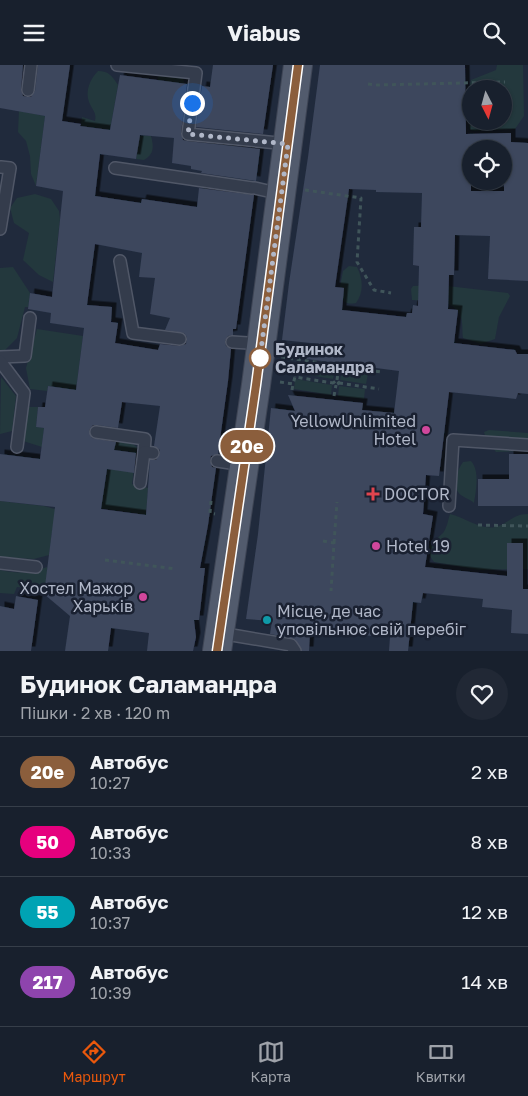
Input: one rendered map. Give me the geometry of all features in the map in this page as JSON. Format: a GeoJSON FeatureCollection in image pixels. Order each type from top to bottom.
{"type":"FeatureCollection","features":[{"type":"Feature","properties":{"kind":"main road"},"geometry":{"type":"LineString","coordinates":[[218,642],[244,465],[267,350],[271,190],[288,144],[298,65]]}},
{"type":"Feature","properties":{"kind":"lane"},"geometry":{"type":"LineString","coordinates":[[28,90],[31,65]]}},
{"type":"Feature","properties":{"kind":"lane"},"geometry":{"type":"LineString","coordinates":[[117,65],[196,73],[188,134],[288,144]]}},
{"type":"Feature","properties":{"kind":"lane"},"geometry":{"type":"LineString","coordinates":[[0,229],[10,168],[1,167]]}},
{"type":"Feature","properties":{"kind":"lane"},"geometry":{"type":"LineString","coordinates":[[115,168],[271,190]]}},
{"type":"Feature","properties":{"kind":"lane"},"geometry":{"type":"LineString","coordinates":[[120,261],[133,333],[180,339]]}},
{"type":"Feature","properties":{"kind":"lane"},"geometry":{"type":"LineString","coordinates":[[0,357],[24,356],[30,318]]}},
{"type":"Feature","properties":{"kind":"lane"},"geometry":{"type":"LineString","coordinates":[[232,343],[267,350]]}},
{"type":"Feature","properties":{"kind":"lane"},"geometry":{"type":"LineString","coordinates":[[0,361],[24,393],[17,447]]}},
{"type":"Feature","properties":{"kind":"lane"},"geometry":{"type":"LineString","coordinates":[[96,432],[145,439],[149,453],[140,483]]}},
{"type":"Feature","properties":{"kind":"lane"},"geometry":{"type":"LineString","coordinates":[[449,506],[453,440],[528,445]]}},
{"type":"Feature","properties":{"kind":"lane"},"geometry":{"type":"LineString","coordinates":[[217,461],[244,465]]}},
{"type":"Feature","properties":{"kind":"lane"},"geometry":{"type":"LineString","coordinates":[[0,563],[36,567]]}},
{"type":"Feature","properties":{"kind":"lane"},"geometry":{"type":"LineString","coordinates":[[218,642],[291,645],[295,651]]}},
{"type":"Feature","properties":{"kind":"path"},"geometry":{"type":"LineString","coordinates":[[368,84],[462,84]]}},
{"type":"Feature","properties":{"kind":"path"},"geometry":{"type":"LineString","coordinates":[[271,190],[361,198],[356,262],[374,291],[391,293]]}},
{"type":"Feature","properties":{"kind":"path"},"geometry":{"type":"LineString","coordinates":[[267,350],[297,360],[381,372]]}},
{"type":"Feature","properties":{"kind":"path"},"geometry":{"type":"LineString","coordinates":[[292,390],[297,360]]}},
{"type":"Feature","properties":{"kind":"path"},"geometry":{"type":"LineString","coordinates":[[280,365],[296,367]]}},
{"type":"Feature","properties":{"kind":"path"},"geometry":{"type":"LineString","coordinates":[[334,396],[339,366]]}},
{"type":"Feature","properties":{"kind":"path"},"geometry":{"type":"LineString","coordinates":[[295,377],[379,389]]}},
{"type":"Feature","properties":{"kind":"path"},"geometry":{"type":"LineString","coordinates":[[278,381],[293,384]]}},
{"type":"Feature","properties":{"kind":"path"},"geometry":{"type":"LineString","coordinates":[[210,513],[211,501]]}},
{"type":"Feature","properties":{"kind":"path"},"geometry":{"type":"LineString","coordinates":[[330,591],[337,503]]}},
{"type":"Feature","properties":{"kind":"path"},"geometry":{"type":"LineString","coordinates":[[478,525],[528,526]]}},
{"type":"Feature","properties":{"kind":"path"},"geometry":{"type":"LineString","coordinates":[[322,541],[334,543]]}},
{"type":"Feature","properties":{"kind":"path"},"geometry":{"type":"LineString","coordinates":[[105,560],[176,569]]}},
{"type":"Feature","properties":{"kind":"green space"},"geometry":{"type":"Polygon","coordinates":[[[497,65],[523,65],[524,116],[515,129],[512,129],[512,80],[471,80],[496,70],[497,65]]]}},
{"type":"Feature","properties":{"kind":"green space"},"geometry":{"type":"Polygon","coordinates":[[[98,71],[110,75],[118,85],[110,130],[81,126],[82,117],[95,121],[95,113],[88,98],[88,89],[98,71]]]}},
{"type":"Feature","properties":{"kind":"green space"},"geometry":{"type":"Polygon","coordinates":[[[160,74],[183,78],[188,96],[186,100],[179,101],[157,80],[160,74]]]}},
{"type":"Feature","properties":{"kind":"green space"},"geometry":{"type":"Polygon","coordinates":[[[19,111],[45,116],[36,186],[31,174],[30,156],[26,141],[18,132],[19,111]]]}},
{"type":"Feature","properties":{"kind":"green space"},"geometry":{"type":"Polygon","coordinates":[[[139,135],[151,136],[152,140],[153,147],[151,153],[144,160],[136,159],[139,135]]]}},
{"type":"Feature","properties":{"kind":"green space"},"geometry":{"type":"Polygon","coordinates":[[[35,194],[51,199],[59,211],[60,219],[53,282],[39,275],[23,260],[29,233],[14,223],[10,208],[17,198],[35,194]]]}},
{"type":"Feature","properties":{"kind":"green space"},"geometry":{"type":"Polygon","coordinates":[[[349,266],[357,267],[361,281],[359,299],[353,304],[343,300],[339,292],[343,271],[349,266]]]}},
{"type":"Feature","properties":{"kind":"green space"},"geometry":{"type":"Polygon","coordinates":[[[13,267],[30,293],[28,307],[25,307],[17,338],[3,352],[0,351],[0,268],[13,267]]]}},
{"type":"Feature","properties":{"kind":"green space"},"geometry":{"type":"Polygon","coordinates":[[[439,285],[508,293],[510,296],[499,317],[495,339],[481,344],[463,338],[461,318],[458,311],[453,307],[440,302],[412,300],[411,289],[413,286],[439,285]]]}},
{"type":"Feature","properties":{"kind":"green space"},"geometry":{"type":"Polygon","coordinates":[[[37,329],[83,336],[74,406],[58,387],[48,386],[47,391],[30,389],[26,368],[37,329]]]}},
{"type":"Feature","properties":{"kind":"green space"},"geometry":{"type":"Polygon","coordinates":[[[298,364],[335,369],[333,379],[296,373],[298,364]]]}},
{"type":"Feature","properties":{"kind":"green space"},"geometry":{"type":"Polygon","coordinates":[[[342,370],[368,374],[366,384],[340,380],[342,370]]]}},
{"type":"Feature","properties":{"kind":"green space"},"geometry":{"type":"Polygon","coordinates":[[[1,377],[16,396],[12,431],[0,434],[1,377]]]}},
{"type":"Feature","properties":{"kind":"green space"},"geometry":{"type":"Polygon","coordinates":[[[295,379],[332,385],[331,395],[294,389],[295,379]]]}},
{"type":"Feature","properties":{"kind":"green space"},"geometry":{"type":"Polygon","coordinates":[[[339,386],[365,389],[364,399],[338,396],[339,386]]]}},
{"type":"Feature","properties":{"kind":"green space"},"geometry":{"type":"Polygon","coordinates":[[[27,407],[38,407],[36,427],[44,428],[42,447],[23,441],[27,407]]]}},
{"type":"Feature","properties":{"kind":"green space"},"geometry":{"type":"Polygon","coordinates":[[[489,430],[528,433],[528,449],[496,452],[486,439],[484,432],[489,430]]]}},
{"type":"Feature","properties":{"kind":"green space"},"geometry":{"type":"Polygon","coordinates":[[[94,439],[131,443],[137,447],[132,484],[148,488],[146,517],[135,513],[77,505],[105,484],[107,469],[127,471],[130,452],[93,446],[94,439]]]}},
{"type":"Feature","properties":{"kind":"green space"},"geometry":{"type":"Polygon","coordinates":[[[471,461],[476,470],[474,503],[459,494],[456,488],[458,472],[463,462],[471,461]]]}},
{"type":"Feature","properties":{"kind":"green space"},"geometry":{"type":"Polygon","coordinates":[[[0,501],[44,506],[62,511],[60,533],[52,532],[49,555],[34,559],[0,557],[0,501]]]}},
{"type":"Feature","properties":{"kind":"green space"},"geometry":{"type":"Polygon","coordinates":[[[450,514],[481,526],[493,527],[499,526],[519,515],[528,514],[528,569],[479,570],[434,562],[429,552],[430,545],[443,533],[450,514]]]}},
{"type":"Feature","properties":{"kind":"green space"},"geometry":{"type":"Polygon","coordinates":[[[47,567],[49,590],[17,587],[14,594],[0,593],[0,570],[24,572],[47,567]]]}},
{"type":"Feature","properties":{"kind":"building"},"geometry":{"type":"Polygon","coordinates":[[[0,65],[23,65],[21,90],[23,96],[31,97],[35,91],[38,65],[70,65],[62,121],[81,124],[80,126],[110,130],[120,75],[187,84],[181,133],[183,140],[260,149],[256,181],[201,173],[202,171],[191,169],[191,166],[172,163],[174,138],[140,135],[136,159],[100,154],[95,196],[141,203],[142,199],[197,207],[199,188],[254,195],[236,329],[233,329],[233,335],[228,336],[225,341],[226,346],[231,349],[228,381],[218,454],[211,456],[210,460],[212,467],[216,468],[200,568],[205,568],[199,620],[194,620],[196,637],[193,651],[147,651],[149,633],[111,628],[108,651],[65,651],[70,616],[44,594],[55,507],[0,501],[0,454],[40,459],[44,428],[36,427],[38,407],[45,407],[48,386],[76,390],[84,328],[50,323],[51,313],[28,309],[30,293],[52,297],[63,191],[36,186],[45,116],[0,108],[0,65]],[[95,244],[87,305],[112,307],[111,322],[118,323],[115,343],[158,350],[160,344],[180,346],[186,344],[187,337],[184,333],[165,330],[170,318],[150,314],[155,278],[139,277],[142,253],[95,244]],[[122,402],[118,428],[93,425],[89,430],[92,438],[116,442],[114,450],[136,453],[134,473],[107,469],[101,509],[146,515],[150,460],[156,460],[160,454],[160,450],[154,446],[160,406],[122,402]]]}},
{"type":"Feature","properties":{"kind":"building"},"geometry":{"type":"Polygon","coordinates":[[[213,65],[273,65],[263,134],[196,127],[202,86],[210,87],[213,65]]]}},
{"type":"Feature","properties":{"kind":"building"},"geometry":{"type":"Polygon","coordinates":[[[320,65],[465,65],[465,80],[462,80],[462,130],[466,130],[466,134],[511,133],[511,140],[462,140],[462,190],[512,190],[512,142],[528,143],[528,281],[488,279],[490,236],[455,235],[454,275],[449,275],[448,309],[458,310],[454,343],[515,350],[517,354],[528,354],[528,394],[518,393],[516,399],[449,392],[439,476],[426,475],[423,514],[433,516],[425,567],[507,576],[507,543],[523,543],[523,589],[528,589],[528,634],[511,633],[512,610],[482,607],[483,599],[423,593],[421,603],[413,602],[408,651],[389,651],[390,637],[310,632],[309,651],[302,651],[295,639],[270,634],[272,621],[246,619],[258,534],[271,408],[295,411],[288,395],[363,403],[362,410],[394,413],[399,371],[299,358],[320,344],[282,340],[320,65]],[[349,189],[335,287],[344,288],[342,310],[406,317],[407,313],[412,313],[413,305],[418,306],[419,266],[413,265],[414,227],[421,227],[422,193],[376,192],[376,190],[349,189]]]}},
{"type":"Feature","properties":{"kind":"building"},"geometry":{"type":"Polygon","coordinates":[[[509,454],[528,454],[528,506],[478,506],[478,479],[509,479],[509,454]]]}},
{"type":"Feature","properties":{"kind":"building"},"geometry":{"type":"Polygon","coordinates":[[[16,596],[38,600],[31,651],[0,651],[0,606],[14,609],[16,596]]]}},
{"type":"Feature","properties":{"kind":"bus line","name":"20е"},"geometry":{"type":"LineString","coordinates":[[217,651],[256,385],[298,65]]}},
{"type":"Feature","properties":{"kind":"place","name":"Будинок Саламандра"},"geometry":{"type":"Point","coordinates":[260,358]}},
{"type":"Feature","properties":{"kind":"place","name":"YellowUnlimited Hotel"},"geometry":{"type":"Point","coordinates":[426,430]}},
{"type":"Feature","properties":{"kind":"place","name":"DOCTOR"},"geometry":{"type":"Point","coordinates":[373,494]}},
{"type":"Feature","properties":{"kind":"place","name":"Hotel 19"},"geometry":{"type":"Point","coordinates":[376,546]}},
{"type":"Feature","properties":{"kind":"place","name":"Хостел Мажор Харьків"},"geometry":{"type":"Point","coordinates":[143,597]}},
{"type":"Feature","properties":{"kind":"place","name":"Місце, де час уповільнює свій перебіг"},"geometry":{"type":"Point","coordinates":[267,620]}},
{"type":"Feature","properties":{"kind":"route"},"geometry":{"type":"LineString","coordinates":[[192,103],[188,134],[288,144],[260,358]]}}]}
